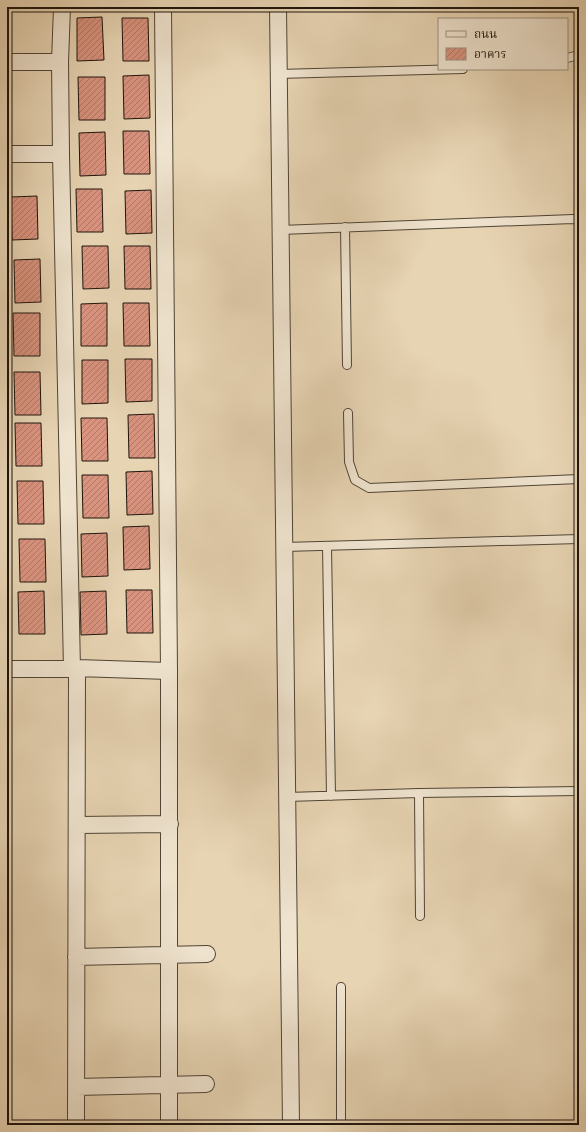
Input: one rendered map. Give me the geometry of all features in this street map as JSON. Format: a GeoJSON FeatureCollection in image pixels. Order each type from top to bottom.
{"type":"FeatureCollection","features":[{"type":"Feature","properties":{"kind":"street"},"geometry":{"type":"LineString","coordinates":[[62,7],[60,62],[61,154],[75,669],[77,825],[76,1125]]}},
{"type":"Feature","properties":{"kind":"street"},"geometry":{"type":"LineString","coordinates":[[163,7],[170,824],[169,1125]]}},
{"type":"Feature","properties":{"kind":"street"},"geometry":{"type":"LineString","coordinates":[[278,7],[291,1125]]}},
{"type":"Feature","properties":{"kind":"street"},"geometry":{"type":"LineString","coordinates":[[7,62],[60,62]]}},
{"type":"Feature","properties":{"kind":"street"},"geometry":{"type":"LineString","coordinates":[[7,154],[61,154]]}},
{"type":"Feature","properties":{"kind":"street"},"geometry":{"type":"LineString","coordinates":[[7,669],[169,671]]}},
{"type":"Feature","properties":{"kind":"street"},"geometry":{"type":"LineString","coordinates":[[77,825],[170,824]]}},
{"type":"Feature","properties":{"kind":"street"},"geometry":{"type":"LineString","coordinates":[[76,957],[207,954]]}},
{"type":"Feature","properties":{"kind":"street"},"geometry":{"type":"LineString","coordinates":[[76,1086],[206,1084]]}},
{"type":"Feature","properties":{"kind":"lane"},"geometry":{"type":"LineString","coordinates":[[568,58],[579,55]]}},
{"type":"Feature","properties":{"kind":"lane"},"geometry":{"type":"LineString","coordinates":[[278,74],[438,70]]}},
{"type":"Feature","properties":{"kind":"lane"},"geometry":{"type":"LineString","coordinates":[[280,230],[579,220]]}},
{"type":"Feature","properties":{"kind":"lane"},"geometry":{"type":"LineString","coordinates":[[346,228],[347,365]]}},
{"type":"Feature","properties":{"kind":"lane"},"geometry":{"type":"LineString","coordinates":[[348,413],[349,462],[355,480],[369,488],[579,479]]}},
{"type":"Feature","properties":{"kind":"lane"},"geometry":{"type":"LineString","coordinates":[[284,547],[579,539]]}},
{"type":"Feature","properties":{"kind":"lane"},"geometry":{"type":"LineString","coordinates":[[328,546],[331,796]]}},
{"type":"Feature","properties":{"kind":"lane"},"geometry":{"type":"LineString","coordinates":[[287,798],[419,793],[579,791]]}},
{"type":"Feature","properties":{"kind":"lane"},"geometry":{"type":"LineString","coordinates":[[419,793],[420,916]]}},
{"type":"Feature","properties":{"kind":"lane"},"geometry":{"type":"LineString","coordinates":[[341,987],[341,1125]]}},
{"type":"Feature","properties":{"kind":"building"},"geometry":{"type":"Polygon","coordinates":[[[102,17],[104,60],[77,61],[77,18],[102,17]]]}},
{"type":"Feature","properties":{"kind":"building"},"geometry":{"type":"Polygon","coordinates":[[[122,18],[148,18],[149,61],[123,61],[122,18]]]}},
{"type":"Feature","properties":{"kind":"building"},"geometry":{"type":"Polygon","coordinates":[[[149,75],[150,118],[124,119],[123,76],[149,75]]]}},
{"type":"Feature","properties":{"kind":"building"},"geometry":{"type":"Polygon","coordinates":[[[78,77],[105,77],[105,120],[79,120],[78,77]]]}},
{"type":"Feature","properties":{"kind":"building"},"geometry":{"type":"Polygon","coordinates":[[[123,131],[149,131],[150,174],[124,174],[123,131]]]}},
{"type":"Feature","properties":{"kind":"building"},"geometry":{"type":"Polygon","coordinates":[[[105,132],[106,175],[80,176],[79,133],[105,132]]]}},
{"type":"Feature","properties":{"kind":"building"},"geometry":{"type":"Polygon","coordinates":[[[76,189],[102,189],[103,232],[77,232],[76,189]]]}},
{"type":"Feature","properties":{"kind":"building"},"geometry":{"type":"Polygon","coordinates":[[[151,190],[152,233],[126,234],[125,191],[151,190]]]}},
{"type":"Feature","properties":{"kind":"building"},"geometry":{"type":"Polygon","coordinates":[[[37,196],[38,239],[12,240],[11,197],[37,196]]]}},
{"type":"Feature","properties":{"kind":"building"},"geometry":{"type":"Polygon","coordinates":[[[82,246],[108,246],[109,288],[83,289],[82,246]]]}},
{"type":"Feature","properties":{"kind":"building"},"geometry":{"type":"Polygon","coordinates":[[[124,246],[150,246],[151,289],[125,289],[124,246]]]}},
{"type":"Feature","properties":{"kind":"building"},"geometry":{"type":"Polygon","coordinates":[[[40,259],[41,302],[15,303],[14,260],[40,259]]]}},
{"type":"Feature","properties":{"kind":"building"},"geometry":{"type":"Polygon","coordinates":[[[107,303],[107,346],[81,346],[81,304],[107,303]]]}},
{"type":"Feature","properties":{"kind":"building"},"geometry":{"type":"Polygon","coordinates":[[[123,303],[149,303],[150,346],[124,346],[123,303]]]}},
{"type":"Feature","properties":{"kind":"building"},"geometry":{"type":"Polygon","coordinates":[[[13,313],[40,313],[40,356],[14,356],[13,313]]]}},
{"type":"Feature","properties":{"kind":"building"},"geometry":{"type":"Polygon","coordinates":[[[125,359],[152,359],[152,401],[126,402],[125,359]]]}},
{"type":"Feature","properties":{"kind":"building"},"geometry":{"type":"Polygon","coordinates":[[[82,360],[108,360],[108,403],[82,404],[82,360]]]}},
{"type":"Feature","properties":{"kind":"building"},"geometry":{"type":"Polygon","coordinates":[[[14,372],[40,372],[41,415],[15,415],[14,372]]]}},
{"type":"Feature","properties":{"kind":"building"},"geometry":{"type":"Polygon","coordinates":[[[154,414],[155,458],[129,458],[128,415],[154,414]]]}},
{"type":"Feature","properties":{"kind":"building"},"geometry":{"type":"Polygon","coordinates":[[[81,418],[107,418],[108,461],[82,461],[81,418]]]}},
{"type":"Feature","properties":{"kind":"building"},"geometry":{"type":"Polygon","coordinates":[[[15,423],[41,423],[42,466],[16,466],[15,423]]]}},
{"type":"Feature","properties":{"kind":"building"},"geometry":{"type":"Polygon","coordinates":[[[152,471],[153,514],[127,515],[126,472],[152,471]]]}},
{"type":"Feature","properties":{"kind":"building"},"geometry":{"type":"Polygon","coordinates":[[[82,475],[108,475],[109,518],[83,518],[82,475]]]}},
{"type":"Feature","properties":{"kind":"building"},"geometry":{"type":"Polygon","coordinates":[[[17,481],[43,481],[44,524],[18,524],[17,481]]]}},
{"type":"Feature","properties":{"kind":"building"},"geometry":{"type":"Polygon","coordinates":[[[149,526],[150,569],[124,570],[123,527],[149,526]]]}},
{"type":"Feature","properties":{"kind":"building"},"geometry":{"type":"Polygon","coordinates":[[[107,533],[108,576],[82,577],[81,534],[107,533]]]}},
{"type":"Feature","properties":{"kind":"building"},"geometry":{"type":"Polygon","coordinates":[[[19,539],[45,539],[46,582],[20,582],[19,539]]]}},
{"type":"Feature","properties":{"kind":"building"},"geometry":{"type":"Polygon","coordinates":[[[126,590],[152,590],[153,633],[127,633],[126,590]]]}},
{"type":"Feature","properties":{"kind":"building"},"geometry":{"type":"Polygon","coordinates":[[[44,591],[45,634],[19,634],[18,592],[44,591]]]}},
{"type":"Feature","properties":{"kind":"building"},"geometry":{"type":"Polygon","coordinates":[[[106,591],[107,634],[81,635],[80,592],[106,591]]]}}]}
